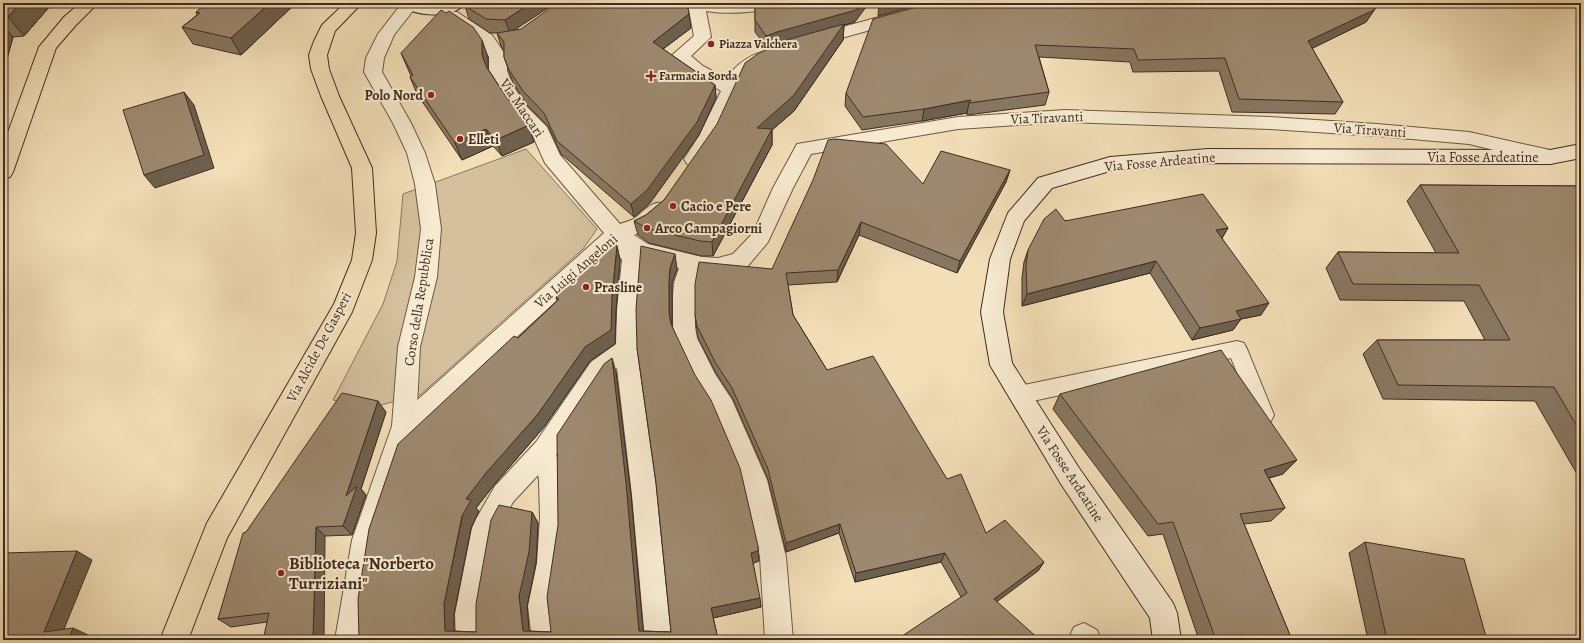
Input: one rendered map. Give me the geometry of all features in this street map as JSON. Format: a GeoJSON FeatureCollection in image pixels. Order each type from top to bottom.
{"type":"FeatureCollection","features":[{"type":"Feature","properties":{"kind":"main road"},"geometry":{"type":"LineString","coordinates":[[3,172],[48,47],[70,21],[90,3]]}},
{"type":"Feature","properties":{"kind":"main road","name":"Via Alcide De Gasperi"},"geometry":{"type":"LineString","coordinates":[[174,640],[216,532],[344,306],[362,260],[366,233],[362,168],[330,96],[320,68],[318,55],[322,41],[328,29],[354,3]]}},
{"type":"Feature","properties":{"kind":"street","name":"Corso della Repubblica"},"geometry":{"type":"LineString","coordinates":[[349,640],[365,540],[404,426],[409,346],[426,278],[431,229],[425,184],[416,153],[402,123],[373,72],[375,58],[386,34],[411,3]]}},
{"type":"Feature","properties":{"kind":"street"},"geometry":{"type":"LineString","coordinates":[[414,3],[415,7],[424,10],[449,7]]}},
{"type":"Feature","properties":{"kind":"street"},"geometry":{"type":"LineString","coordinates":[[730,89],[697,70],[680,56],[703,37],[696,5],[716,8],[770,5],[778,3]]}},
{"type":"Feature","properties":{"kind":"street"},"geometry":{"type":"LineString","coordinates":[[685,172],[708,138],[738,74],[752,63],[791,47],[934,7],[959,3]]}},
{"type":"Feature","properties":{"kind":"street","name":"Via Maccari"},"geometry":{"type":"LineString","coordinates":[[449,7],[494,39],[498,57],[498,71],[503,84],[520,110],[540,132],[552,158],[616,234]]}},
{"type":"Feature","properties":{"kind":"street","name":"Via Tiravanti"},"geometry":{"type":"LineString","coordinates":[[616,234],[642,251],[702,265],[718,266],[740,261],[761,237],[783,188],[804,150],[958,123],[1066,116],[1162,118],[1270,123],[1469,138],[1509,146],[1550,157]]}},
{"type":"Feature","properties":{"kind":"street","name":"Via Fosse Ardeatine"},"geometry":{"type":"LineString","coordinates":[[1167,640],[1164,613],[1070,476],[1001,365],[992,312],[1000,259],[1015,218],[1045,183],[1110,164],[1208,156],[1300,158],[1550,157],[1581,151]]}},
{"type":"Feature","properties":{"kind":"street","name":"Via Luigi Angeloni"},"geometry":{"type":"LineString","coordinates":[[404,426],[616,234],[641,224],[658,209],[667,197]]}},
{"type":"Feature","properties":{"kind":"street"},"geometry":{"type":"LineString","coordinates":[[616,234],[633,259],[628,300],[627,349],[634,420],[645,493],[650,572],[658,640]]}},
{"type":"Feature","properties":{"kind":"street"},"geometry":{"type":"LineString","coordinates":[[691,262],[684,289],[683,314],[686,338],[707,381],[724,407],[755,480],[773,557],[779,640]]}},
{"type":"Feature","properties":{"kind":"street"},"geometry":{"type":"LineString","coordinates":[[470,640],[468,614],[485,528],[504,494],[545,450],[599,369],[627,349]]}},
{"type":"Feature","properties":{"kind":"street"},"geometry":{"type":"LineString","coordinates":[[1082,640],[1084,638],[1087,640]]}},
{"type":"Feature","properties":{"kind":"lane"},"geometry":{"type":"LineString","coordinates":[[1019,395],[1122,372],[1237,349],[1264,415]]}},
{"type":"Feature","properties":{"kind":"lane"},"geometry":{"type":"LineString","coordinates":[[544,640],[540,606],[548,563],[551,516],[550,480],[545,450]]}},
{"type":"Feature","properties":{"kind":"shaded area"},"geometry":{"type":"Polygon","coordinates":[[[526,149],[597,229],[583,249],[420,395],[369,408],[333,400],[383,304],[397,261],[403,194],[526,149]]]}},
{"type":"Feature","properties":{"kind":"building"},"geometry":{"type":"Polygon","coordinates":[[[3,3],[20,3],[8,17],[3,17],[3,3]]]}},
{"type":"Feature","properties":{"kind":"building"},"geometry":{"type":"Polygon","coordinates":[[[206,3],[270,3],[231,38],[182,27],[200,13],[196,12],[206,3]]]}},
{"type":"Feature","properties":{"kind":"building"},"geometry":{"type":"Polygon","coordinates":[[[469,3],[531,3],[505,20],[486,19],[465,6],[469,3]]]}},
{"type":"Feature","properties":{"kind":"building"},"geometry":{"type":"Polygon","coordinates":[[[557,3],[664,3],[688,8],[689,14],[653,42],[715,85],[697,122],[647,190],[631,204],[557,141],[544,113],[523,91],[509,70],[504,57],[504,42],[497,33],[521,29],[557,3]]]}},
{"type":"Feature","properties":{"kind":"building"},"geometry":{"type":"Polygon","coordinates":[[[755,3],[861,3],[856,10],[766,36],[755,20],[755,3]]]}},
{"type":"Feature","properties":{"kind":"building"},"geometry":{"type":"Polygon","coordinates":[[[931,3],[1378,3],[1374,10],[1308,41],[1343,102],[1239,99],[1225,58],[1138,60],[1134,49],[1035,45],[1049,92],[969,103],[971,100],[924,109],[863,117],[846,93],[873,19],[931,3]]]}},
{"type":"Feature","properties":{"kind":"building"},"geometry":{"type":"Polygon","coordinates":[[[441,10],[446,13],[449,11],[473,27],[482,40],[482,55],[487,68],[507,98],[525,118],[529,125],[496,140],[486,129],[455,143],[410,77],[413,75],[401,53],[441,10]]]}},
{"type":"Feature","properties":{"kind":"building"},"geometry":{"type":"Polygon","coordinates":[[[844,24],[794,95],[757,128],[772,129],[712,242],[700,241],[646,228],[634,221],[646,215],[664,200],[717,124],[745,63],[759,53],[790,39],[844,24]]]}},
{"type":"Feature","properties":{"kind":"building"},"geometry":{"type":"Polygon","coordinates":[[[184,92],[204,155],[144,175],[123,110],[184,92]]]}},
{"type":"Feature","properties":{"kind":"building"},"geometry":{"type":"Polygon","coordinates":[[[835,139],[886,144],[923,184],[941,151],[1010,170],[960,261],[861,222],[838,270],[786,273],[793,315],[827,370],[873,356],[947,479],[961,474],[986,533],[1005,520],[1044,562],[994,599],[1040,640],[896,640],[967,593],[945,553],[856,573],[840,524],[786,543],[768,469],[732,388],[715,362],[697,326],[695,315],[695,284],[699,262],[772,269],[813,180],[828,140],[835,139]]]}},
{"type":"Feature","properties":{"kind":"building"},"geometry":{"type":"Polygon","coordinates":[[[1420,185],[1581,186],[1581,433],[1554,387],[1398,385],[1377,340],[1510,340],[1479,285],[1353,284],[1338,252],[1459,253],[1420,185]]]}},
{"type":"Feature","properties":{"kind":"building"},"geometry":{"type":"Polygon","coordinates":[[[1203,194],[1228,228],[1216,230],[1269,303],[1236,311],[1241,319],[1200,328],[1156,261],[1027,294],[1026,266],[1028,250],[1044,219],[1056,209],[1065,221],[1203,194]]]}},
{"type":"Feature","properties":{"kind":"building"},"geometry":{"type":"Polygon","coordinates":[[[614,241],[617,246],[612,296],[611,330],[585,347],[538,414],[486,473],[466,499],[471,500],[462,516],[444,604],[445,631],[476,632],[476,604],[491,520],[499,505],[532,512],[529,552],[519,596],[523,631],[551,632],[547,597],[558,525],[557,435],[604,364],[612,358],[626,483],[639,631],[671,632],[656,483],[637,348],[636,309],[641,246],[675,254],[670,268],[669,281],[669,313],[671,324],[695,375],[711,400],[740,468],[758,546],[758,551],[751,553],[760,598],[711,608],[718,639],[710,640],[359,640],[358,599],[369,529],[398,444],[514,336],[518,338],[559,299],[556,297],[614,241]]]}},
{"type":"Feature","properties":{"kind":"building"},"geometry":{"type":"Polygon","coordinates":[[[1221,350],[1297,460],[1264,470],[1285,508],[1240,514],[1292,640],[1216,640],[1173,522],[1158,524],[1060,394],[1221,350]]]}},
{"type":"Feature","properties":{"kind":"building"},"geometry":{"type":"Polygon","coordinates":[[[342,393],[378,401],[346,496],[357,486],[343,526],[316,527],[313,640],[263,640],[269,613],[218,619],[243,533],[246,532],[342,393]]]}},
{"type":"Feature","properties":{"kind":"building"},"geometry":{"type":"Polygon","coordinates":[[[1365,542],[1464,559],[1487,640],[1387,640],[1365,542]]]}},
{"type":"Feature","properties":{"kind":"building"},"geometry":{"type":"Polygon","coordinates":[[[77,551],[44,632],[73,628],[68,640],[3,640],[3,553],[77,551]]]}},
{"type":"Feature","properties":{"kind":"place","name":"Piazza Valchera"},"geometry":{"type":"Point","coordinates":[711,44]}},
{"type":"Feature","properties":{"kind":"place","name":"Farmacia Sorda"},"geometry":{"type":"Point","coordinates":[651,76]}},
{"type":"Feature","properties":{"kind":"place","name":"Polo Nord"},"geometry":{"type":"Point","coordinates":[431,95]}},
{"type":"Feature","properties":{"kind":"place","name":"Elleti"},"geometry":{"type":"Point","coordinates":[460,139]}},
{"type":"Feature","properties":{"kind":"place","name":"Cacio e Pere"},"geometry":{"type":"Point","coordinates":[673,206]}},
{"type":"Feature","properties":{"kind":"place","name":"Arco Campagiorni"},"geometry":{"type":"Point","coordinates":[647,228]}},
{"type":"Feature","properties":{"kind":"place","name":"Prasline"},"geometry":{"type":"Point","coordinates":[586,287]}},
{"type":"Feature","properties":{"kind":"place","name":"Biblioteca \"Norberto Turriziani\""},"geometry":{"type":"Point","coordinates":[281,573]}}]}
